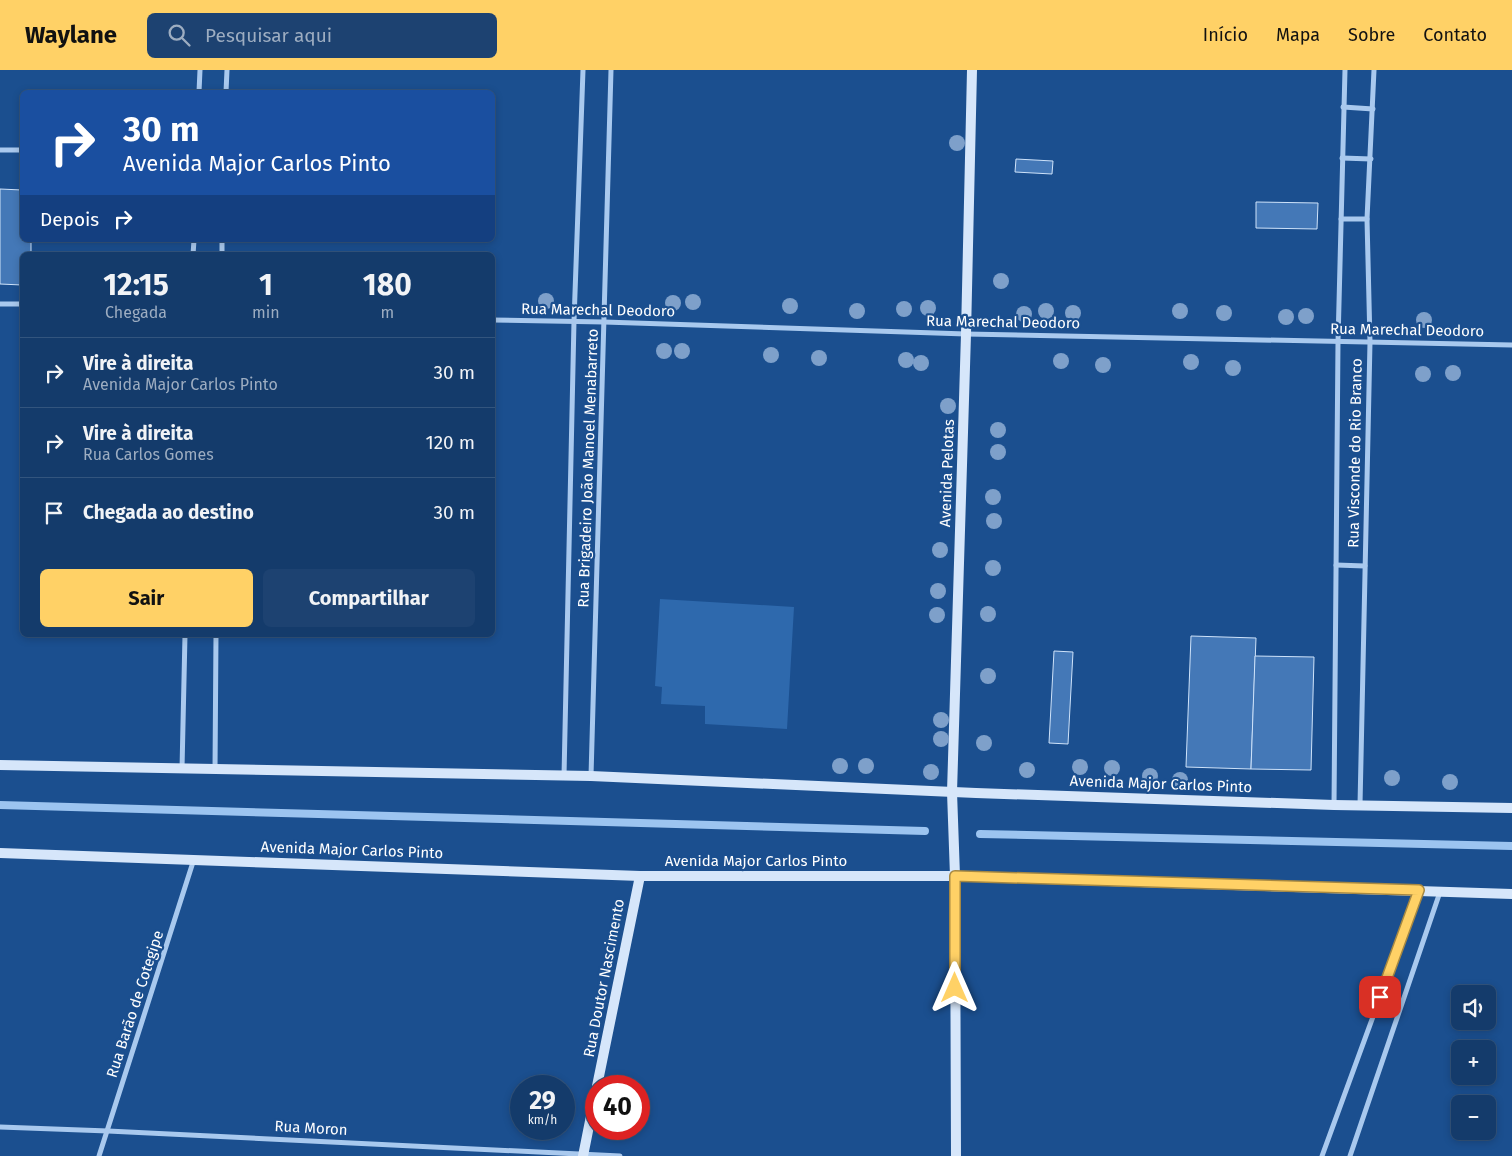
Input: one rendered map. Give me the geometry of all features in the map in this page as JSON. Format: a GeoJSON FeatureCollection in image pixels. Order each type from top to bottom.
{"type":"FeatureCollection","features":[{"type":"Feature","properties":{"kind":"street"},"geometry":{"type":"LineString","coordinates":[[199,90],[200,70]]}},
{"type":"Feature","properties":{"kind":"street"},"geometry":{"type":"LineString","coordinates":[[226,90],[227,70]]}},
{"type":"Feature","properties":{"kind":"street","name":"Rua Brigadeiro João Manoel Menabarreto"},"geometry":{"type":"LineString","coordinates":[[564,776],[574,321],[583,70]]}},
{"type":"Feature","properties":{"kind":"street","name":"Rua Brigadeiro João Manoel Menabarreto"},"geometry":{"type":"LineString","coordinates":[[591,776],[611,70]]}},
{"type":"Feature","properties":{"kind":"street","name":"Avenida Pelotas"},"geometry":{"type":"LineString","coordinates":[[956,1156],[955,876],[952,792],[972,70]]}},
{"type":"Feature","properties":{"kind":"street","name":"Rua Visconde do Rio Branco"},"geometry":{"type":"LineString","coordinates":[[1334,805],[1338,342],[1345,70]]}},
{"type":"Feature","properties":{"kind":"street","name":"Rua Visconde do Rio Branco"},"geometry":{"type":"LineString","coordinates":[[1360,806],[1370,342],[1367,219],[1374,70]]}},
{"type":"Feature","properties":{"kind":"street"},"geometry":{"type":"LineString","coordinates":[[1343,108],[1373,109]]}},
{"type":"Feature","properties":{"kind":"street"},"geometry":{"type":"LineString","coordinates":[[0,150],[20,150]]}},
{"type":"Feature","properties":{"kind":"street"},"geometry":{"type":"LineString","coordinates":[[1342,158],[1371,159]]}},
{"type":"Feature","properties":{"kind":"street"},"geometry":{"type":"LineString","coordinates":[[1341,219],[1367,219]]}},
{"type":"Feature","properties":{"kind":"street"},"geometry":{"type":"LineString","coordinates":[[0,304],[20,304]]}},
{"type":"Feature","properties":{"kind":"street","name":"Rua Marechal Deodoro"},"geometry":{"type":"LineString","coordinates":[[495,320],[966,334],[1512,344]]}},
{"type":"Feature","properties":{"kind":"street"},"geometry":{"type":"LineString","coordinates":[[1336,565],[1365,566]]}},
{"type":"Feature","properties":{"kind":"street"},"geometry":{"type":"LineString","coordinates":[[182,769],[185,637]]}},
{"type":"Feature","properties":{"kind":"street"},"geometry":{"type":"LineString","coordinates":[[214,770],[216,637]]}},
{"type":"Feature","properties":{"kind":"street","name":"Avenida Major Carlos Pinto"},"geometry":{"type":"LineString","coordinates":[[0,765],[591,776],[952,792],[1360,806],[1512,808]]}},
{"type":"Feature","properties":{"kind":"street","name":"Avenida Major Carlos Pinto"},"geometry":{"type":"LineString","coordinates":[[0,852],[640,876],[955,876],[1512,894]]}},
{"type":"Feature","properties":{"kind":"street","name":"Rua Barão de Cotegipe"},"geometry":{"type":"LineString","coordinates":[[100,1156],[194,859]]}},
{"type":"Feature","properties":{"kind":"street","name":"Rua Doutor Nascimento"},"geometry":{"type":"LineString","coordinates":[[599,1075],[640,876]]}},
{"type":"Feature","properties":{"kind":"street"},"geometry":{"type":"LineString","coordinates":[[1322,1156],[1419,890]]}},
{"type":"Feature","properties":{"kind":"street"},"geometry":{"type":"LineString","coordinates":[[1350,1156],[1440,891]]}},
{"type":"Feature","properties":{"kind":"street","name":"Rua Moron"},"geometry":{"type":"LineString","coordinates":[[0,1127],[620,1156]]}},
{"type":"Feature","properties":{"kind":"street"},"geometry":{"type":"LineString","coordinates":[[583,1155],[586,1140]]}},
{"type":"Feature","properties":{"kind":"shaded area"},"geometry":{"type":"Polygon","coordinates":[[[660,599],[794,607],[787,729],[705,724],[705,706],[661,704],[662,687],[655,686],[660,599]]]}},
{"type":"Feature","properties":{"kind":"building"},"geometry":{"type":"Polygon","coordinates":[[[1016,159],[1053,161],[1052,174],[1015,172],[1016,159]]]}},
{"type":"Feature","properties":{"kind":"building"},"geometry":{"type":"Polygon","coordinates":[[[0,189],[20,190],[20,242],[31,242],[31,252],[20,252],[20,285],[0,284],[0,189]]]}},
{"type":"Feature","properties":{"kind":"building"},"geometry":{"type":"Polygon","coordinates":[[[1256,202],[1318,203],[1317,229],[1256,228],[1256,202]]]}},
{"type":"Feature","properties":{"kind":"building"},"geometry":{"type":"Polygon","coordinates":[[[1191,636],[1256,638],[1251,769],[1186,767],[1191,636]]]}},
{"type":"Feature","properties":{"kind":"building"},"geometry":{"type":"Polygon","coordinates":[[[1054,651],[1073,652],[1068,744],[1049,743],[1054,651]]]}},
{"type":"Feature","properties":{"kind":"building"},"geometry":{"type":"Polygon","coordinates":[[[1255,656],[1314,657],[1311,770],[1251,769],[1255,656]]]}},
{"type":"Feature","properties":{"kind":"waterway"},"geometry":{"type":"LineString","coordinates":[[0,805],[925,831]]}},
{"type":"Feature","properties":{"kind":"waterway"},"geometry":{"type":"LineString","coordinates":[[980,834],[1512,846]]}},
{"type":"Feature","properties":{"kind":"route"},"geometry":{"type":"LineString","coordinates":[[955,988],[955,876],[1419,890],[1380,997]]}}]}
